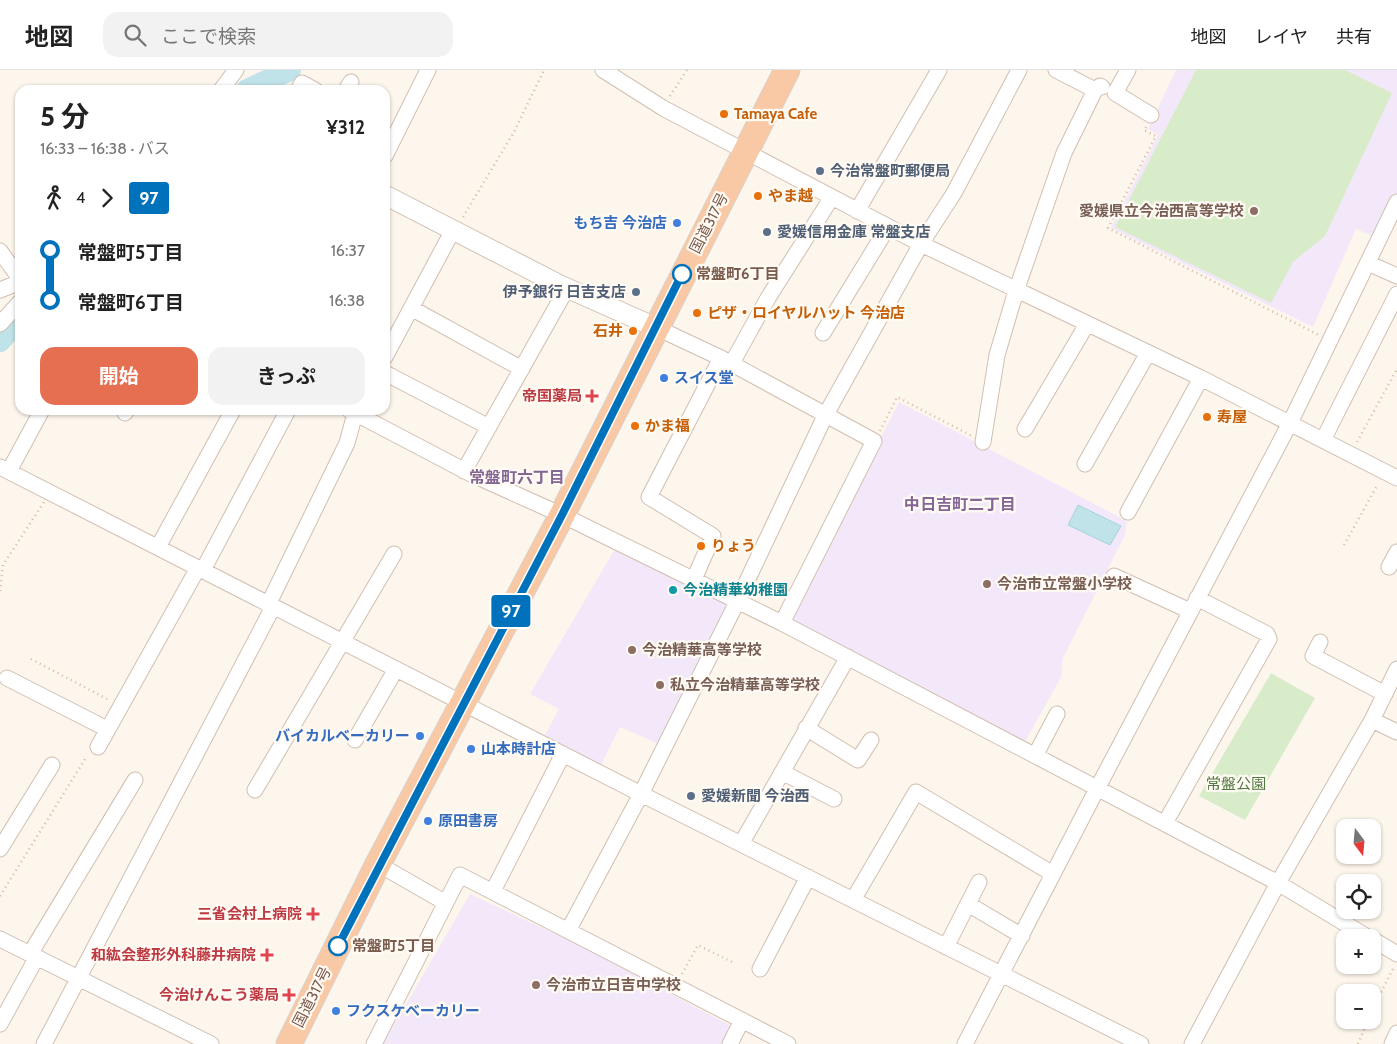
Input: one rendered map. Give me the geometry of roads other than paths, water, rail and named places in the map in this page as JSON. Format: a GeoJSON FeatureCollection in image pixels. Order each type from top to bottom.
{"type":"FeatureCollection","features":[{"type":"Feature","properties":{"kind":"highway","name":"国道317号"},"geometry":{"type":"LineString","coordinates":[[288,1044],[378,864],[562,515],[787,70]]}},
{"type":"Feature","properties":{"kind":"street"},"geometry":{"type":"LineString","coordinates":[[225,85],[236,70]]}},
{"type":"Feature","properties":{"kind":"street"},"geometry":{"type":"LineString","coordinates":[[390,146],[428,70]]}},
{"type":"Feature","properties":{"kind":"street"},"geometry":{"type":"LineString","coordinates":[[603,70],[663,108],[921,244],[1201,378],[1391,475]]}},
{"type":"Feature","properties":{"kind":"street"},"geometry":{"type":"LineString","coordinates":[[857,210],[939,70]]}},
{"type":"Feature","properties":{"kind":"street"},"geometry":{"type":"LineString","coordinates":[[569,929],[738,600],[825,416],[921,244],[954,193],[1019,70]]}},
{"type":"Feature","properties":{"kind":"street"},"geometry":{"type":"LineString","coordinates":[[1056,70],[1095,90]]}},
{"type":"Feature","properties":{"kind":"street"},"geometry":{"type":"LineString","coordinates":[[1115,93],[1128,70]]}},
{"type":"Feature","properties":{"kind":"street"},"geometry":{"type":"LineString","coordinates":[[983,442],[997,355],[1016,291],[1064,153],[1095,90],[1100,86],[1152,115]]}},
{"type":"Feature","properties":{"kind":"street"},"geometry":{"type":"LineString","coordinates":[[694,579],[713,536],[649,497],[726,361],[832,197]]}},
{"type":"Feature","properties":{"kind":"street"},"geometry":{"type":"LineString","coordinates":[[390,198],[567,288],[656,327],[726,361],[874,441],[782,623]]}},
{"type":"Feature","properties":{"kind":"street"},"geometry":{"type":"LineString","coordinates":[[965,1044],[1098,786],[1290,423],[1368,263],[1390,233],[1397,202]]}},
{"type":"Feature","properties":{"kind":"street"},"geometry":{"type":"LineString","coordinates":[[822,333],[888,227]]}},
{"type":"Feature","properties":{"kind":"street"},"geometry":{"type":"LineString","coordinates":[[390,348],[454,231]]}},
{"type":"Feature","properties":{"kind":"street"},"geometry":{"type":"LineString","coordinates":[[0,251],[15,274]]}},
{"type":"Feature","properties":{"kind":"street"},"geometry":{"type":"LineString","coordinates":[[1368,263],[1397,276]]}},
{"type":"Feature","properties":{"kind":"street"},"geometry":{"type":"LineString","coordinates":[[0,290],[15,283]]}},
{"type":"Feature","properties":{"kind":"street"},"geometry":{"type":"LineString","coordinates":[[464,471],[567,288]]}},
{"type":"Feature","properties":{"kind":"street"},"geometry":{"type":"LineString","coordinates":[[1323,440],[1397,294]]}},
{"type":"Feature","properties":{"kind":"street"},"geometry":{"type":"LineString","coordinates":[[0,324],[15,308]]}},
{"type":"Feature","properties":{"kind":"street"},"geometry":{"type":"LineString","coordinates":[[412,308],[522,369]]}},
{"type":"Feature","properties":{"kind":"street"},"geometry":{"type":"LineString","coordinates":[[1025,429],[1087,324]]}},
{"type":"Feature","properties":{"kind":"street"},"geometry":{"type":"LineString","coordinates":[[1085,464],[1148,352]]}},
{"type":"Feature","properties":{"kind":"street"},"geometry":{"type":"LineString","coordinates":[[390,376],[489,427]]}},
{"type":"Feature","properties":{"kind":"street"},"geometry":{"type":"LineString","coordinates":[[1128,512],[1201,378]]}},
{"type":"Feature","properties":{"kind":"street"},"geometry":{"type":"LineString","coordinates":[[39,415],[5,469],[270,606],[343,640],[640,794],[1140,1044]]}},
{"type":"Feature","properties":{"kind":"street"},"geometry":{"type":"LineString","coordinates":[[158,547],[230,415]]}},
{"type":"Feature","properties":{"kind":"street"},"geometry":{"type":"LineString","coordinates":[[98,746],[200,569],[285,415]]}},
{"type":"Feature","properties":{"kind":"street"},"geometry":{"type":"LineString","coordinates":[[44,1044],[270,606],[346,443],[352,415]]}},
{"type":"Feature","properties":{"kind":"street"},"geometry":{"type":"LineString","coordinates":[[360,415],[464,471],[562,515],[738,600],[1098,786],[1278,883],[1356,929]]}},
{"type":"Feature","properties":{"kind":"street"},"geometry":{"type":"LineString","coordinates":[[1389,567],[1397,552]]}},
{"type":"Feature","properties":{"kind":"street"},"geometry":{"type":"LineString","coordinates":[[255,790],[394,554]]}},
{"type":"Feature","properties":{"kind":"street"},"geometry":{"type":"LineString","coordinates":[[1114,576],[1268,634],[1269,639],[1165,823]]}},
{"type":"Feature","properties":{"kind":"street"},"geometry":{"type":"LineString","coordinates":[[1320,642],[1313,656],[1385,694]]}},
{"type":"Feature","properties":{"kind":"street"},"geometry":{"type":"LineString","coordinates":[[741,844],[848,657]]}},
{"type":"Feature","properties":{"kind":"street"},"geometry":{"type":"LineString","coordinates":[[355,740],[396,669]]}},
{"type":"Feature","properties":{"kind":"street"},"geometry":{"type":"LineString","coordinates":[[1192,1044],[1278,883],[1372,720],[1397,669]]}},
{"type":"Feature","properties":{"kind":"street"},"geometry":{"type":"LineString","coordinates":[[7,678],[107,729]]}},
{"type":"Feature","properties":{"kind":"street"},"geometry":{"type":"LineString","coordinates":[[1036,754],[1058,714]]}},
{"type":"Feature","properties":{"kind":"street"},"geometry":{"type":"LineString","coordinates":[[1372,720],[1397,732]]}},
{"type":"Feature","properties":{"kind":"street"},"geometry":{"type":"LineString","coordinates":[[806,728],[858,760],[871,740]]}},
{"type":"Feature","properties":{"kind":"street"},"geometry":{"type":"LineString","coordinates":[[493,891],[563,754]]}},
{"type":"Feature","properties":{"kind":"street"},"geometry":{"type":"LineString","coordinates":[[0,849],[52,765]]}},
{"type":"Feature","properties":{"kind":"street"},"geometry":{"type":"LineString","coordinates":[[782,772],[834,799]]}},
{"type":"Feature","properties":{"kind":"street"},"geometry":{"type":"LineString","coordinates":[[0,1024],[34,956],[135,780]]}},
{"type":"Feature","properties":{"kind":"street"},"geometry":{"type":"LineString","coordinates":[[853,900],[916,792],[1053,874]]}},
{"type":"Feature","properties":{"kind":"street"},"geometry":{"type":"LineString","coordinates":[[378,864],[446,903]]}},
{"type":"Feature","properties":{"kind":"street"},"geometry":{"type":"LineString","coordinates":[[374,1044],[460,875],[569,929],[788,1044]]}},
{"type":"Feature","properties":{"kind":"street"},"geometry":{"type":"LineString","coordinates":[[760,969],[808,877]]}},
{"type":"Feature","properties":{"kind":"street"},"geometry":{"type":"LineString","coordinates":[[946,947],[979,882]]}},
{"type":"Feature","properties":{"kind":"street"},"geometry":{"type":"LineString","coordinates":[[968,904],[1022,936]]}},
{"type":"Feature","properties":{"kind":"street"},"geometry":{"type":"LineString","coordinates":[[0,939],[212,1044]]}},
{"type":"Feature","properties":{"kind":"street"},"geometry":{"type":"LineString","coordinates":[[1381,944],[1397,954]]}},
{"type":"Feature","properties":{"kind":"street"},"geometry":{"type":"LineString","coordinates":[[730,1044],[742,1020]]}},
{"type":"Feature","properties":{"kind":"street"},"geometry":{"type":"LineString","coordinates":[[1392,1044],[1397,1033]]}},
{"type":"Feature","properties":{"kind":"water"},"geometry":{"type":"Polygon","coordinates":[[[1078,505],[1121,526],[1110,545],[1068,525],[1078,505]]]}},
{"type":"Feature","properties":{"kind":"waterway"},"geometry":{"type":"LineString","coordinates":[[258,85],[290,70]]}},
{"type":"Feature","properties":{"kind":"waterway"},"geometry":{"type":"LineString","coordinates":[[0,341],[15,324]]}},
{"type":"Feature","properties":{"kind":"place","name":"Tamaya Cafe"},"geometry":{"type":"Point","coordinates":[724,114]}},
{"type":"Feature","properties":{"kind":"place","name":"今治常盤町郵便局"},"geometry":{"type":"Point","coordinates":[820,171]}},
{"type":"Feature","properties":{"kind":"place","name":"やま越"},"geometry":{"type":"Point","coordinates":[758,196]}},
{"type":"Feature","properties":{"kind":"place","name":"愛媛県立今治西高等学校"},"geometry":{"type":"Point","coordinates":[1254,211]}},
{"type":"Feature","properties":{"kind":"place","name":"もち吉 今治店"},"geometry":{"type":"Point","coordinates":[677,223]}},
{"type":"Feature","properties":{"kind":"place","name":"愛媛信用金庫 常盤支店"},"geometry":{"type":"Point","coordinates":[767,232]}},
{"type":"Feature","properties":{"kind":"place","name":"常盤町6丁目"},"geometry":{"type":"Point","coordinates":[682,274]}},
{"type":"Feature","properties":{"kind":"place","name":"伊予銀行 日吉支店"},"geometry":{"type":"Point","coordinates":[636,292]}},
{"type":"Feature","properties":{"kind":"place","name":"ピザ・ロイヤルハット 今治店"},"geometry":{"type":"Point","coordinates":[697,313]}},
{"type":"Feature","properties":{"kind":"place","name":"石井"},"geometry":{"type":"Point","coordinates":[633,331]}},
{"type":"Feature","properties":{"kind":"place","name":"スイス堂"},"geometry":{"type":"Point","coordinates":[664,378]}},
{"type":"Feature","properties":{"kind":"place","name":"帝国薬局"},"geometry":{"type":"Point","coordinates":[592,396]}},
{"type":"Feature","properties":{"kind":"place","name":"寿屋"},"geometry":{"type":"Point","coordinates":[1207,417]}},
{"type":"Feature","properties":{"kind":"place","name":"かま福"},"geometry":{"type":"Point","coordinates":[635,426]}},
{"type":"Feature","properties":{"kind":"place","name":"りょう"},"geometry":{"type":"Point","coordinates":[701,546]}},
{"type":"Feature","properties":{"kind":"place","name":"今治市立常盤小学校"},"geometry":{"type":"Point","coordinates":[987,584]}},
{"type":"Feature","properties":{"kind":"place","name":"今治精華幼稚園"},"geometry":{"type":"Point","coordinates":[673,590]}},
{"type":"Feature","properties":{"kind":"place","name":"今治精華高等学校"},"geometry":{"type":"Point","coordinates":[632,650]}},
{"type":"Feature","properties":{"kind":"place","name":"私立今治精華高等学校"},"geometry":{"type":"Point","coordinates":[660,685]}},
{"type":"Feature","properties":{"kind":"place","name":"バイカルベーカリー"},"geometry":{"type":"Point","coordinates":[420,736]}},
{"type":"Feature","properties":{"kind":"place","name":"山本時計店"},"geometry":{"type":"Point","coordinates":[471,749]}},
{"type":"Feature","properties":{"kind":"place","name":"愛媛新聞 今治西"},"geometry":{"type":"Point","coordinates":[691,796]}},
{"type":"Feature","properties":{"kind":"place","name":"原田書房"},"geometry":{"type":"Point","coordinates":[428,821]}},
{"type":"Feature","properties":{"kind":"place","name":"三省会村上病院"},"geometry":{"type":"Point","coordinates":[313,914]}},
{"type":"Feature","properties":{"kind":"place","name":"常盤町5丁目"},"geometry":{"type":"Point","coordinates":[338,946]}},
{"type":"Feature","properties":{"kind":"place","name":"和紘会整形外科藤井病院"},"geometry":{"type":"Point","coordinates":[267,955]}},
{"type":"Feature","properties":{"kind":"place","name":"今治市立日吉中学校"},"geometry":{"type":"Point","coordinates":[536,985]}},
{"type":"Feature","properties":{"kind":"place","name":"今治けんこう薬局"},"geometry":{"type":"Point","coordinates":[289,995]}},
{"type":"Feature","properties":{"kind":"place","name":"フクスケベーカリー"},"geometry":{"type":"Point","coordinates":[336,1011]}},
{"type":"Feature","properties":{"kind":"district","name":"常盤町六丁目"},"geometry":{"type":"Point","coordinates":[517,477]}},
{"type":"Feature","properties":{"kind":"district","name":"中日吉町二丁目"},"geometry":{"type":"Point","coordinates":[960,504]}},
{"type":"Feature","properties":{"kind":"park label","name":"常盤公園"},"geometry":{"type":"Point","coordinates":[1236,784]}}]}
